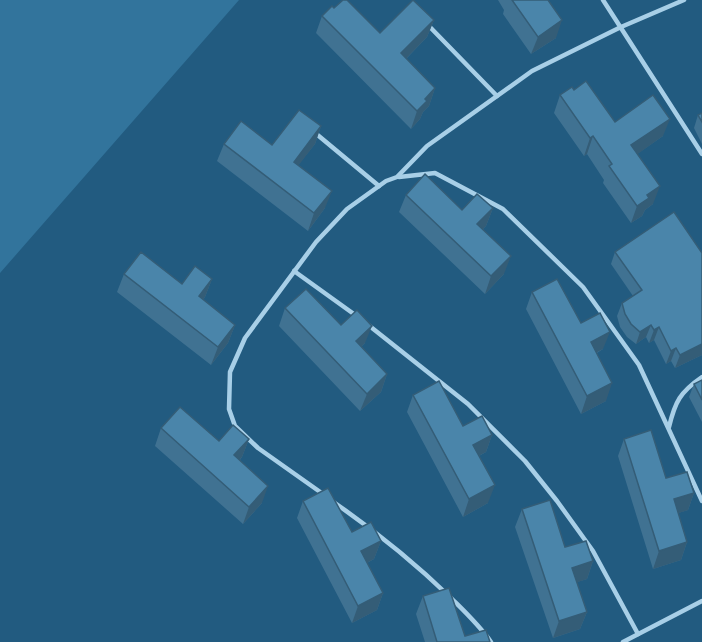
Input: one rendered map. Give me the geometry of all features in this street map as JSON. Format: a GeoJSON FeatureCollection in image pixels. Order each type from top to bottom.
{"type":"FeatureCollection","features":[{"type":"Feature","properties":{"kind":"lane"},"geometry":{"type":"LineString","coordinates":[[603,0],[702,154]]}},
{"type":"Feature","properties":{"kind":"lane"},"geometry":{"type":"LineString","coordinates":[[398,177],[427,146],[532,71],[621,27],[684,0]]}},
{"type":"Feature","properties":{"kind":"lane"},"geometry":{"type":"LineString","coordinates":[[426,23],[497,96]]}},
{"type":"Feature","properties":{"kind":"lane"},"geometry":{"type":"LineString","coordinates":[[310,129],[379,186]]}},
{"type":"Feature","properties":{"kind":"lane"},"geometry":{"type":"LineString","coordinates":[[491,642],[480,626],[434,582],[364,524],[258,448],[235,426],[229,409],[230,372],[245,339],[316,242],[347,209],[379,186],[398,177],[435,173],[503,209],[583,287],[639,365],[702,501]]}},
{"type":"Feature","properties":{"kind":"lane"},"geometry":{"type":"LineString","coordinates":[[294,272],[367,324],[468,404],[525,461],[593,551],[638,634]]}},
{"type":"Feature","properties":{"kind":"lane"},"geometry":{"type":"LineString","coordinates":[[668,428],[674,405],[689,386],[702,376]]}},
{"type":"Feature","properties":{"kind":"lane"},"geometry":{"type":"LineString","coordinates":[[623,642],[702,601]]}},
{"type":"Feature","properties":{"kind":"shaded area"},"geometry":{"type":"Polygon","coordinates":[[[0,0],[239,0],[0,273],[0,0]]]}},
{"type":"Feature","properties":{"kind":"building"},"geometry":{"type":"Polygon","coordinates":[[[343,0],[347,0],[380,33],[413,0],[434,20],[401,53],[435,88],[417,111],[322,16],[332,6],[334,8],[343,0]]]}},
{"type":"Feature","properties":{"kind":"building"},"geometry":{"type":"Polygon","coordinates":[[[512,0],[548,0],[562,20],[538,37],[512,0]]]}},
{"type":"Feature","properties":{"kind":"building"},"geometry":{"type":"Polygon","coordinates":[[[586,81],[615,122],[653,95],[670,119],[631,145],[660,186],[647,195],[649,198],[637,206],[609,166],[612,164],[593,136],[590,138],[560,95],[572,87],[574,90],[586,81]]]}},
{"type":"Feature","properties":{"kind":"building"},"geometry":{"type":"Polygon","coordinates":[[[299,110],[321,126],[294,162],[332,191],[314,213],[224,144],[241,121],[272,145],[299,110]]]}},
{"type":"Feature","properties":{"kind":"building"},"geometry":{"type":"Polygon","coordinates":[[[425,174],[462,210],[477,194],[493,208],[477,224],[511,256],[491,276],[406,195],[425,174]]]}},
{"type":"Feature","properties":{"kind":"building"},"geometry":{"type":"Polygon","coordinates":[[[674,212],[702,253],[702,344],[680,355],[676,348],[671,351],[659,327],[654,330],[651,325],[640,332],[631,324],[622,303],[642,290],[615,252],[674,212]]]}},
{"type":"Feature","properties":{"kind":"building"},"geometry":{"type":"Polygon","coordinates":[[[141,252],[182,284],[195,266],[212,279],[199,296],[235,325],[218,347],[124,274],[141,252]]]}},
{"type":"Feature","properties":{"kind":"building"},"geometry":{"type":"Polygon","coordinates":[[[557,279],[581,323],[600,313],[610,332],[591,342],[612,383],[587,396],[532,292],[557,279]]]}},
{"type":"Feature","properties":{"kind":"building"},"geometry":{"type":"Polygon","coordinates":[[[306,289],[341,325],[357,310],[372,326],[356,341],[387,374],[367,394],[285,308],[306,289]]]}},
{"type":"Feature","properties":{"kind":"building"},"geometry":{"type":"Polygon","coordinates":[[[702,380],[702,400],[694,384],[702,380]]]}},
{"type":"Feature","properties":{"kind":"building"},"geometry":{"type":"Polygon","coordinates":[[[439,381],[463,426],[482,416],[492,435],[473,445],[495,485],[469,499],[413,395],[439,381]]]}},
{"type":"Feature","properties":{"kind":"building"},"geometry":{"type":"Polygon","coordinates":[[[180,407],[219,441],[233,425],[249,439],[234,455],[268,486],[249,507],[161,428],[180,407]]]}},
{"type":"Feature","properties":{"kind":"building"},"geometry":{"type":"Polygon","coordinates":[[[651,430],[666,478],[687,472],[694,493],[674,499],[687,542],[659,551],[624,439],[651,430]]]}},
{"type":"Feature","properties":{"kind":"building"},"geometry":{"type":"Polygon","coordinates":[[[328,488],[352,532],[371,522],[381,541],[361,551],[383,593],[358,606],[303,501],[328,488]]]}},
{"type":"Feature","properties":{"kind":"building"},"geometry":{"type":"Polygon","coordinates":[[[550,500],[565,547],[586,541],[593,561],[572,568],[587,612],[559,621],[522,509],[550,500]]]}},
{"type":"Feature","properties":{"kind":"building"},"geometry":{"type":"Polygon","coordinates":[[[449,588],[465,636],[486,630],[490,642],[437,642],[423,596],[449,588]]]}}]}
